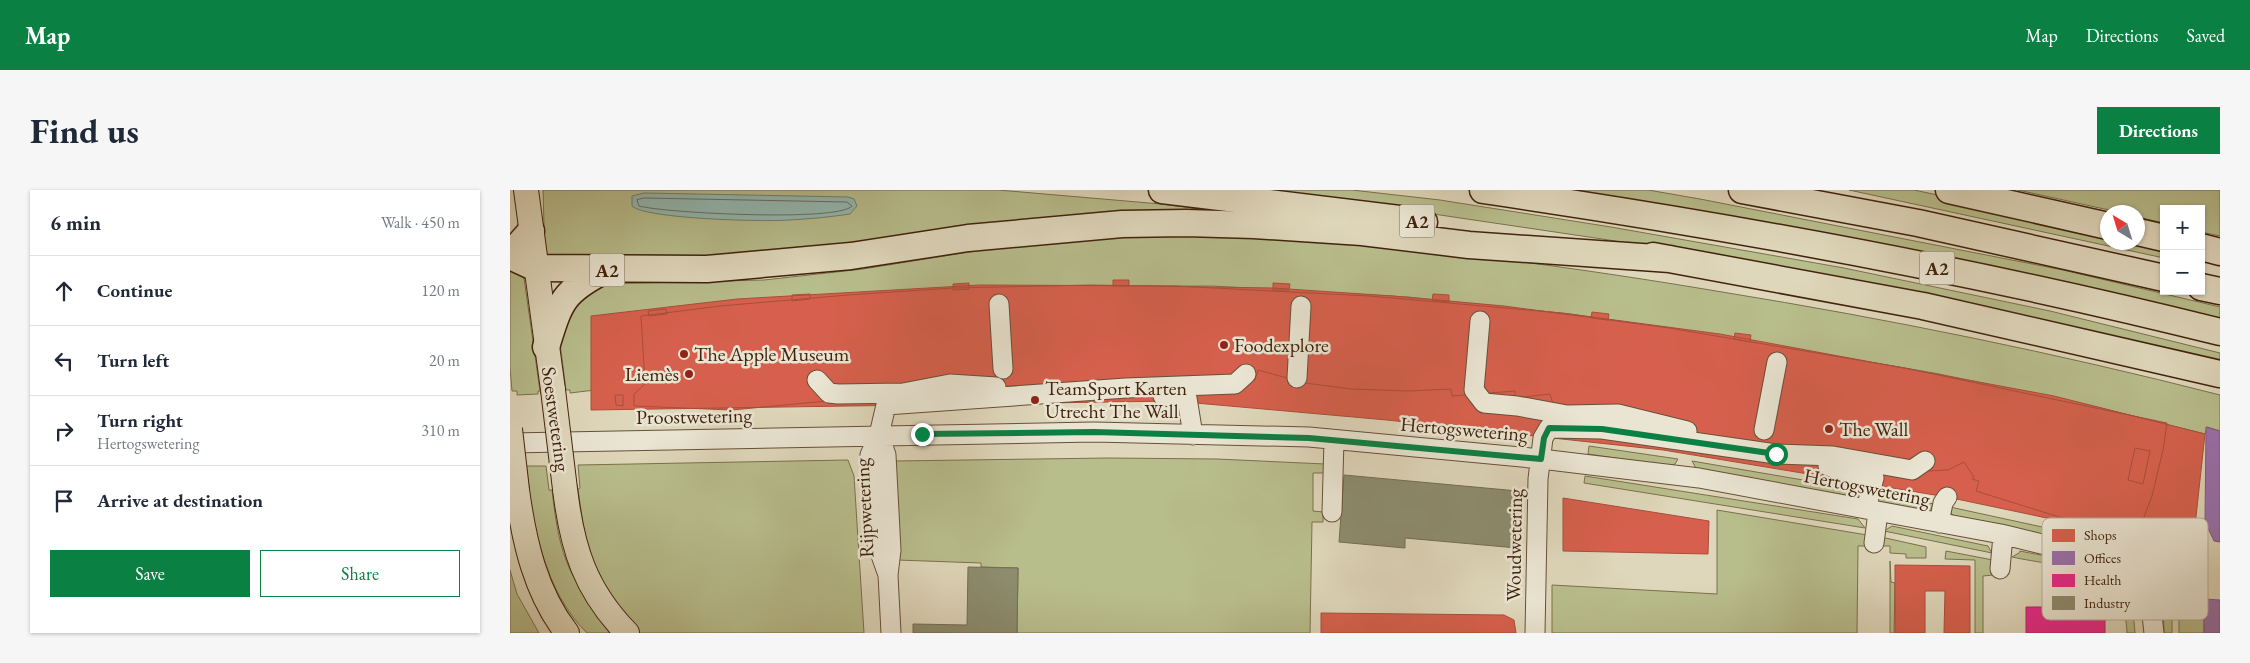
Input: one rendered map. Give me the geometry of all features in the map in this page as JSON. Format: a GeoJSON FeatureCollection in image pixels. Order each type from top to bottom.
{"type":"FeatureCollection","features":[{"type":"Feature","properties":{"kind":"highway","name":"A2"},"geometry":{"type":"LineString","coordinates":[[1162,190],[1474,228],[1670,258],[1923,306],[2220,374]]}},
{"type":"Feature","properties":{"kind":"highway","name":"A2"},"geometry":{"type":"LineString","coordinates":[[1483,190],[1652,214],[1911,262],[2148,314],[2220,332]]}},
{"type":"Feature","properties":{"kind":"highway","name":"A2"},"geometry":{"type":"LineString","coordinates":[[1742,190],[1918,223],[2160,277]]}},
{"type":"Feature","properties":{"kind":"highway"},"geometry":{"type":"LineString","coordinates":[[1949,190],[2100,224]]}},
{"type":"Feature","properties":{"kind":"highway","name":"A2"},"geometry":{"type":"LineString","coordinates":[[532,231],[510,255],[523,264],[536,268],[605,270],[677,270],[752,266],[851,256],[968,238],[1122,224],[1186,222],[1352,232],[1469,245],[1670,258]]}},
{"type":"Feature","properties":{"kind":"highway"},"geometry":{"type":"LineString","coordinates":[[2145,234],[2160,237]]}},
{"type":"Feature","properties":{"kind":"highway"},"geometry":{"type":"LineString","coordinates":[[2205,248],[2220,252]]}},
{"type":"Feature","properties":{"kind":"highway","name":"A2"},"geometry":{"type":"LineString","coordinates":[[546,347],[556,315],[569,292],[605,270]]}},
{"type":"Feature","properties":{"kind":"highway"},"geometry":{"type":"LineString","coordinates":[[2205,288],[2220,291]]}},
{"type":"Feature","properties":{"kind":"main road","name":"Soestwetering"},"geometry":{"type":"LineString","coordinates":[[526,190],[572,537],[582,568],[597,596],[610,616],[627,633]]}},
{"type":"Feature","properties":{"kind":"main road"},"geometry":{"type":"LineString","coordinates":[[510,428],[521,516],[534,571],[543,596],[567,633]]}},
{"type":"Feature","properties":{"kind":"street"},"geometry":{"type":"LineString","coordinates":[[999,304],[1003,369]]}},
{"type":"Feature","properties":{"kind":"street"},"geometry":{"type":"LineString","coordinates":[[1297,378],[1301,306]]}},
{"type":"Feature","properties":{"kind":"street"},"geometry":{"type":"LineString","coordinates":[[1480,322],[1474,390],[1484,402],[1567,415],[1618,414],[1874,478],[1872,511],[1874,543]]}},
{"type":"Feature","properties":{"kind":"street"},"geometry":{"type":"LineString","coordinates":[[1764,430],[1777,362]]}},
{"type":"Feature","properties":{"kind":"street"},"geometry":{"type":"LineString","coordinates":[[879,435],[886,405],[1069,392],[1235,384],[1246,374]]}},
{"type":"Feature","properties":{"kind":"street"},"geometry":{"type":"LineString","coordinates":[[817,380],[828,394],[902,393],[950,384],[1187,398],[1193,434]]}},
{"type":"Feature","properties":{"kind":"street","name":"Woudwetering"},"geometry":{"type":"LineString","coordinates":[[1535,633],[1538,479],[1544,438],[1549,428],[1602,429],[1776,454]]}},
{"type":"Feature","properties":{"kind":"street","name":"Hertogswetering"},"geometry":{"type":"LineString","coordinates":[[879,435],[1094,432],[1193,434],[1334,440],[1541,459],[1699,478],[2003,535],[2042,544]]}},
{"type":"Feature","properties":{"kind":"street","name":"Proostwetering"},"geometry":{"type":"LineString","coordinates":[[510,443],[879,435]]}},
{"type":"Feature","properties":{"kind":"street","name":"Rijpwetering"},"geometry":{"type":"LineString","coordinates":[[879,435],[886,455],[891,550],[888,575],[891,633]]}},
{"type":"Feature","properties":{"kind":"street"},"geometry":{"type":"LineString","coordinates":[[1332,512],[1334,440]]}},
{"type":"Feature","properties":{"kind":"street"},"geometry":{"type":"LineString","coordinates":[[1776,454],[1832,456],[1912,470],[1925,461]]}},
{"type":"Feature","properties":{"kind":"street"},"geometry":{"type":"LineString","coordinates":[[1939,523],[1943,503],[1947,498]]}},
{"type":"Feature","properties":{"kind":"street"},"geometry":{"type":"LineString","coordinates":[[2000,569],[2003,535]]}},
{"type":"Feature","properties":{"kind":"green space"},"geometry":{"type":"Polygon","coordinates":[[[543,190],[998,190],[1161,204],[1219,211],[1219,215],[709,262],[545,259],[543,190]]]}},
{"type":"Feature","properties":{"kind":"green space"},"geometry":{"type":"Polygon","coordinates":[[[1234,190],[1352,190],[1440,200],[1611,227],[1844,268],[2050,311],[2220,353],[2220,366],[1840,281],[1609,240],[1413,211],[1234,190]]]}},
{"type":"Feature","properties":{"kind":"green space"},"geometry":{"type":"Polygon","coordinates":[[[1575,190],[1648,190],[2063,270],[2160,293],[2160,295],[2169,295],[2220,307],[2220,320],[1806,231],[1575,190]]]}},
{"type":"Feature","properties":{"kind":"green space"},"geometry":{"type":"Polygon","coordinates":[[[1849,190],[1914,190],[2100,230],[2100,244],[1849,190]]]}},
{"type":"Feature","properties":{"kind":"green space"},"geometry":{"type":"Polygon","coordinates":[[[2018,190],[2220,190],[2220,236],[2205,233],[2205,205],[2160,205],[2160,222],[2145,219],[2145,205],[2100,205],[2100,208],[2018,190]]]}},
{"type":"Feature","properties":{"kind":"green space"},"geometry":{"type":"Polygon","coordinates":[[[1096,235],[1239,235],[1360,244],[1542,264],[1785,302],[1910,325],[2034,351],[2220,395],[2220,431],[2207,427],[2205,434],[2093,406],[1934,373],[1669,328],[1570,314],[1408,297],[1212,286],[992,287],[645,384],[570,393],[570,390],[566,390],[559,335],[570,301],[600,284],[764,280],[863,269],[1013,245],[1096,235]]]}},
{"type":"Feature","properties":{"kind":"green space"},"geometry":{"type":"Polygon","coordinates":[[[2145,244],[2160,245],[2160,257],[2127,250],[2145,250],[2145,244]]]}},
{"type":"Feature","properties":{"kind":"green space"},"geometry":{"type":"Polygon","coordinates":[[[510,271],[518,272],[524,278],[540,391],[538,391],[538,394],[517,395],[517,391],[512,391],[510,368],[510,271]]]}},
{"type":"Feature","properties":{"kind":"green space"},"geometry":{"type":"Polygon","coordinates":[[[1589,446],[1678,459],[1675,464],[1670,466],[1588,454],[1589,446]]]}},
{"type":"Feature","properties":{"kind":"green space"},"geometry":{"type":"Polygon","coordinates":[[[1108,458],[1217,459],[1325,464],[1324,473],[1313,473],[1313,511],[1323,512],[1323,522],[1312,522],[1310,633],[1017,633],[1018,568],[981,567],[981,563],[897,560],[895,461],[1108,458]]]}},
{"type":"Feature","properties":{"kind":"green space"},"geometry":{"type":"Polygon","coordinates":[[[848,460],[854,476],[864,633],[640,633],[616,609],[604,593],[593,568],[586,542],[578,489],[580,488],[578,465],[848,460]]]}},
{"type":"Feature","properties":{"kind":"green space"},"geometry":{"type":"Polygon","coordinates":[[[1692,461],[1867,491],[1856,497],[1697,470],[1692,461]]]}},
{"type":"Feature","properties":{"kind":"green space"},"geometry":{"type":"Polygon","coordinates":[[[524,466],[546,466],[559,535],[569,568],[587,598],[616,633],[587,633],[572,616],[560,597],[550,577],[543,555],[532,511],[524,466]]]}},
{"type":"Feature","properties":{"kind":"green space"},"geometry":{"type":"Polygon","coordinates":[[[1585,476],[1858,519],[1865,528],[1584,483],[1585,476]]]}},
{"type":"Feature","properties":{"kind":"green space"},"geometry":{"type":"Polygon","coordinates":[[[1874,493],[1934,504],[1929,511],[1877,501],[1874,493]]]}},
{"type":"Feature","properties":{"kind":"green space"},"geometry":{"type":"Polygon","coordinates":[[[1950,507],[2042,527],[2042,536],[1954,516],[1950,512],[1950,507]]]}},
{"type":"Feature","properties":{"kind":"green space"},"geometry":{"type":"Polygon","coordinates":[[[1717,510],[1867,535],[1867,546],[1858,546],[1857,633],[1552,633],[1552,585],[1717,594],[1717,510]]]}},
{"type":"Feature","properties":{"kind":"green space"},"geometry":{"type":"Polygon","coordinates":[[[1892,526],[1988,546],[1992,553],[1884,531],[1892,526]]]}},
{"type":"Feature","properties":{"kind":"green space"},"geometry":{"type":"Polygon","coordinates":[[[1881,537],[1926,547],[1926,558],[1906,558],[1906,554],[1890,553],[1890,546],[1881,546],[1881,537]]]}},
{"type":"Feature","properties":{"kind":"green space"},"geometry":{"type":"Polygon","coordinates":[[[1946,551],[1993,560],[1993,575],[1983,576],[1983,633],[1975,633],[1975,560],[1945,559],[1946,551]]]}},
{"type":"Feature","properties":{"kind":"green space"},"geometry":{"type":"Polygon","coordinates":[[[2020,551],[2042,555],[2042,562],[2012,557],[2020,551]]]}},
{"type":"Feature","properties":{"kind":"green space"},"geometry":{"type":"Polygon","coordinates":[[[1890,561],[1891,582],[1895,583],[1894,633],[1890,633],[1890,561]]]}},
{"type":"Feature","properties":{"kind":"green space"},"geometry":{"type":"Polygon","coordinates":[[[510,570],[517,594],[539,633],[510,633],[510,570]]]}},
{"type":"Feature","properties":{"kind":"green space"},"geometry":{"type":"Polygon","coordinates":[[[2125,620],[2134,620],[2135,633],[2127,633],[2125,620]]]}},
{"type":"Feature","properties":{"kind":"green space"},"geometry":{"type":"Polygon","coordinates":[[[2164,620],[2172,620],[2172,633],[2164,633],[2164,620]]]}},
{"type":"Feature","properties":{"kind":"green space"},"geometry":{"type":"Polygon","coordinates":[[[2179,620],[2204,620],[2204,633],[2179,633],[2179,620]]]}},
{"type":"Feature","properties":{"kind":"water"},"geometry":{"type":"Polygon","coordinates":[[[644,193],[848,197],[854,199],[857,206],[850,214],[812,218],[776,221],[706,219],[659,214],[632,206],[632,196],[644,193]]]}},
{"type":"Feature","properties":{"kind":"building: Shops"},"geometry":{"type":"Polygon","coordinates":[[[1113,280],[1129,280],[1129,286],[1113,286],[1113,280]]]}},
{"type":"Feature","properties":{"kind":"building: Shops"},"geometry":{"type":"Polygon","coordinates":[[[969,283],[969,289],[953,290],[953,284],[969,283]]]}},
{"type":"Feature","properties":{"kind":"building: Shops"},"geometry":{"type":"Polygon","coordinates":[[[1273,283],[1290,284],[1289,290],[1273,290],[1273,283]]]}},
{"type":"Feature","properties":{"kind":"building: Shops","name":"The Wall"},"geometry":{"type":"Polygon","coordinates":[[[980,285],[1175,286],[1369,296],[1562,313],[1720,334],[2054,396],[2205,434],[2196,518],[2047,518],[1947,497],[1663,450],[1387,420],[1173,401],[591,410],[591,316],[737,299],[980,285]]]}},
{"type":"Feature","properties":{"kind":"building: Shops","name":"The Wall"},"geometry":{"type":"Polygon","coordinates":[[[1090,285],[1273,288],[1504,306],[1669,328],[1905,368],[2167,423],[2163,450],[2152,496],[2144,518],[2062,518],[1976,491],[1979,481],[1972,479],[1974,477],[1964,462],[1948,470],[1928,471],[1870,460],[1574,422],[1555,410],[1550,394],[1515,398],[1515,391],[1452,396],[1451,389],[1409,391],[1351,389],[1305,383],[1258,370],[1255,380],[1184,382],[1065,402],[837,400],[732,410],[634,406],[634,394],[645,384],[641,316],[720,306],[953,288],[1090,285]]]}},
{"type":"Feature","properties":{"kind":"building: Shops"},"geometry":{"type":"Polygon","coordinates":[[[810,294],[810,299],[792,301],[792,295],[810,294]]]}},
{"type":"Feature","properties":{"kind":"building: Shops"},"geometry":{"type":"Polygon","coordinates":[[[1433,294],[1449,295],[1449,302],[1432,300],[1433,294]]]}},
{"type":"Feature","properties":{"kind":"building: Shops"},"geometry":{"type":"Polygon","coordinates":[[[666,309],[667,314],[649,316],[648,311],[666,309]]]}},
{"type":"Feature","properties":{"kind":"building: Shops"},"geometry":{"type":"Polygon","coordinates":[[[1592,312],[1609,314],[1608,320],[1591,318],[1592,312]]]}},
{"type":"Feature","properties":{"kind":"building: Shops"},"geometry":{"type":"Polygon","coordinates":[[[1735,333],[1751,335],[1750,342],[1734,339],[1735,333]]]}},
{"type":"Feature","properties":{"kind":"building: Shops"},"geometry":{"type":"Polygon","coordinates":[[[615,395],[623,395],[623,406],[616,405],[615,395]]]}},
{"type":"Feature","properties":{"kind":"building: Shops"},"geometry":{"type":"Polygon","coordinates":[[[2135,448],[2150,451],[2143,484],[2128,480],[2135,448]]]}},
{"type":"Feature","properties":{"kind":"building: Shops"},"geometry":{"type":"Polygon","coordinates":[[[1563,498],[1709,521],[1708,554],[1563,551],[1563,498]]]}},
{"type":"Feature","properties":{"kind":"building: Shops"},"geometry":{"type":"Polygon","coordinates":[[[1895,565],[1970,566],[1970,633],[1944,633],[1945,591],[1925,591],[1925,633],[1895,633],[1895,565]]]}},
{"type":"Feature","properties":{"kind":"building: Shops"},"geometry":{"type":"Polygon","coordinates":[[[1321,613],[1504,615],[1514,620],[1516,633],[1321,633],[1321,613]]]}},
{"type":"Feature","properties":{"kind":"building: Offices"},"geometry":{"type":"Polygon","coordinates":[[[2206,427],[2220,431],[2220,542],[2214,541],[2208,528],[2208,518],[2205,518],[2206,427]]]}},
{"type":"Feature","properties":{"kind":"building: Offices"},"geometry":{"type":"Polygon","coordinates":[[[2208,599],[2220,600],[2220,633],[2204,633],[2204,620],[2208,620],[2208,599]]]}},
{"type":"Feature","properties":{"kind":"building: Health"},"geometry":{"type":"Polygon","coordinates":[[[2026,607],[2042,607],[2042,620],[2105,620],[2105,633],[2026,633],[2026,607]]]}},
{"type":"Feature","properties":{"kind":"building: Industry"},"geometry":{"type":"Polygon","coordinates":[[[1344,475],[1518,491],[1517,548],[1405,538],[1405,548],[1339,542],[1344,475]]]}},
{"type":"Feature","properties":{"kind":"building: Industry"},"geometry":{"type":"Polygon","coordinates":[[[968,567],[1018,568],[1017,633],[913,633],[913,624],[967,625],[968,567]]]}},
{"type":"Feature","properties":{"kind":"place","name":"Foodexplore"},"geometry":{"type":"Point","coordinates":[1224,345]}},
{"type":"Feature","properties":{"kind":"place","name":"The Apple Museum"},"geometry":{"type":"Point","coordinates":[684,354]}},
{"type":"Feature","properties":{"kind":"place","name":"Liemès"},"geometry":{"type":"Point","coordinates":[689,374]}},
{"type":"Feature","properties":{"kind":"place","name":"TeamSport Karten Utrecht The Wall"},"geometry":{"type":"Point","coordinates":[1035,400]}},
{"type":"Feature","properties":{"kind":"place","name":"The Wall"},"geometry":{"type":"Point","coordinates":[1829,429]}},
{"type":"Feature","properties":{"kind":"route"},"geometry":{"type":"LineString","coordinates":[[922,434],[1094,432],[1309,438],[1541,459],[1544,438],[1549,428],[1602,429],[1776,454]]}}]}
